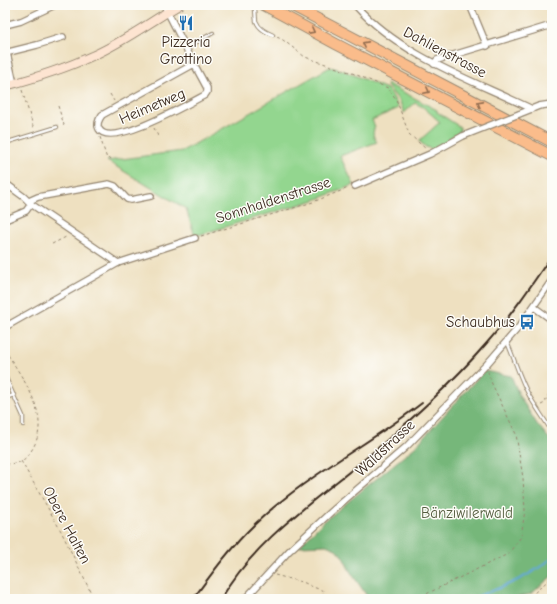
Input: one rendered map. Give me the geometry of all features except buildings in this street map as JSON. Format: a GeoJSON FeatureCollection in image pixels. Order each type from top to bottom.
{"type":"FeatureCollection","features":[{"type":"Feature","properties":{"kind":"highway"},"geometry":{"type":"LineString","coordinates":[[264,5],[552,156]]}},
{"type":"Feature","properties":{"kind":"highway"},"geometry":{"type":"LineString","coordinates":[[291,5],[552,142]]}},
{"type":"Feature","properties":{"kind":"street"},"geometry":{"type":"LineString","coordinates":[[5,25],[21,20],[55,5]]}},
{"type":"Feature","properties":{"kind":"street"},"geometry":{"type":"LineString","coordinates":[[5,86],[49,74],[93,56],[110,47],[165,9],[179,5]]}},
{"type":"Feature","properties":{"kind":"street","name":"Dahlienstrasse"},"geometry":{"type":"LineString","coordinates":[[355,5],[384,32],[405,47],[434,64],[532,109]]}},
{"type":"Feature","properties":{"kind":"street"},"geometry":{"type":"LineString","coordinates":[[470,5],[486,46]]}},
{"type":"Feature","properties":{"kind":"street","name":"Heimetweg"},"geometry":{"type":"LineString","coordinates":[[165,9],[207,88],[206,95],[152,122],[129,131],[110,135],[102,133],[99,130],[98,125],[102,115],[194,64]]}},
{"type":"Feature","properties":{"kind":"street"},"geometry":{"type":"LineString","coordinates":[[434,64],[437,60],[552,25]]}},
{"type":"Feature","properties":{"kind":"street"},"geometry":{"type":"LineString","coordinates":[[14,84],[6,53],[62,36]]}},
{"type":"Feature","properties":{"kind":"street","name":"Sonnhaldenstrasse"},"geometry":{"type":"LineString","coordinates":[[354,186],[430,154],[463,136],[532,109],[552,104]]}},
{"type":"Feature","properties":{"kind":"street"},"geometry":{"type":"LineString","coordinates":[[5,183],[30,203],[118,263]]}},
{"type":"Feature","properties":{"kind":"street"},"geometry":{"type":"LineString","coordinates":[[5,220],[26,211],[30,203],[38,197],[109,184],[115,186],[127,199],[131,200],[151,196]]}},
{"type":"Feature","properties":{"kind":"street"},"geometry":{"type":"LineString","coordinates":[[5,326],[118,263],[195,238]]}},
{"type":"Feature","properties":{"kind":"street"},"geometry":{"type":"LineString","coordinates":[[552,280],[534,308],[552,320]]}},
{"type":"Feature","properties":{"kind":"street","name":"Waldstrasse"},"geometry":{"type":"LineString","coordinates":[[245,599],[289,551],[331,512],[407,446],[486,365],[534,308]]}},
{"type":"Feature","properties":{"kind":"lane"},"geometry":{"type":"LineString","coordinates":[[254,5],[256,10],[256,21],[263,30],[273,36]]}},
{"type":"Feature","properties":{"kind":"lane"},"geometry":{"type":"LineString","coordinates":[[186,48],[213,33]]}},
{"type":"Feature","properties":{"kind":"lane"},"geometry":{"type":"LineString","coordinates":[[7,142],[58,127]]}},
{"type":"Feature","properties":{"kind":"lane"},"geometry":{"type":"LineString","coordinates":[[506,342],[530,397],[552,432]]}},
{"type":"Feature","properties":{"kind":"lane"},"geometry":{"type":"LineString","coordinates":[[5,376],[23,416],[24,425]]}},
{"type":"Feature","properties":{"kind":"lane"},"geometry":{"type":"LineString","coordinates":[[5,398],[14,395]]}},
{"type":"Feature","properties":{"kind":"path"},"geometry":{"type":"LineString","coordinates":[[365,5],[368,7],[371,5]]}},
{"type":"Feature","properties":{"kind":"path"},"geometry":{"type":"LineString","coordinates":[[273,36],[284,40],[305,57],[352,73],[388,88],[396,98],[409,134],[430,154]]}},
{"type":"Feature","properties":{"kind":"path"},"geometry":{"type":"LineString","coordinates":[[22,90],[36,134]]}},
{"type":"Feature","properties":{"kind":"path"},"geometry":{"type":"LineString","coordinates":[[110,94],[117,107]]}},
{"type":"Feature","properties":{"kind":"path"},"geometry":{"type":"LineString","coordinates":[[58,106],[64,125],[58,127]]}},
{"type":"Feature","properties":{"kind":"path"},"geometry":{"type":"LineString","coordinates":[[152,122],[159,138]]}},
{"type":"Feature","properties":{"kind":"path"},"geometry":{"type":"LineString","coordinates":[[5,130],[7,142]]}},
{"type":"Feature","properties":{"kind":"path"},"geometry":{"type":"LineString","coordinates":[[102,133],[100,138],[107,159],[113,158]]}},
{"type":"Feature","properties":{"kind":"path","name":"Sonnhaldenstrasse"},"geometry":{"type":"LineString","coordinates":[[195,238],[313,202],[354,186]]}},
{"type":"Feature","properties":{"kind":"path"},"geometry":{"type":"LineString","coordinates":[[52,244],[74,232]]}},
{"type":"Feature","properties":{"kind":"path"},"geometry":{"type":"LineString","coordinates":[[416,599],[508,554],[521,537],[524,510],[523,484],[516,434],[492,384],[486,365]]}},
{"type":"Feature","properties":{"kind":"path"},"geometry":{"type":"LineString","coordinates":[[536,407],[545,403],[547,396],[552,394]]}},
{"type":"Feature","properties":{"kind":"path","name":"Obere Halten"},"geometry":{"type":"LineString","coordinates":[[21,462],[61,531],[94,599]]}},
{"type":"Feature","properties":{"kind":"path"},"geometry":{"type":"LineString","coordinates":[[271,574],[305,583],[324,591],[321,599]]}},
{"type":"Feature","properties":{"kind":"path"},"geometry":{"type":"LineString","coordinates":[[518,599],[533,594],[552,577]]}},
{"type":"Feature","properties":{"kind":"green space"},"geometry":{"type":"Polygon","coordinates":[[[330,67],[342,70],[387,89],[399,108],[372,120],[375,127],[373,135],[377,142],[340,156],[354,185],[315,200],[195,236],[186,209],[107,161],[182,151],[330,67]]]}},
{"type":"Feature","properties":{"kind":"green space"},"geometry":{"type":"Polygon","coordinates":[[[388,84],[437,110],[437,112],[460,127],[460,131],[434,150],[426,147],[419,141],[440,122],[423,107],[415,103],[404,113],[400,102],[387,86],[388,84]]]}},
{"type":"Feature","properties":{"kind":"green space","name":"Bänziwilerwald"},"geometry":{"type":"Polygon","coordinates":[[[484,371],[511,376],[520,397],[537,424],[552,442],[552,576],[531,594],[510,599],[369,599],[350,571],[343,557],[336,549],[326,545],[299,546],[321,524],[415,447],[484,371]]]}},
{"type":"Feature","properties":{"kind":"waterway"},"geometry":{"type":"LineString","coordinates":[[470,599],[503,587],[533,572],[552,558]]}},
{"type":"Feature","properties":{"kind":"railway"},"geometry":{"type":"LineString","coordinates":[[221,599],[236,576],[253,555],[272,536],[392,436],[460,373],[503,323],[552,255]]}},
{"type":"Feature","properties":{"kind":"railway"},"geometry":{"type":"LineString","coordinates":[[193,599],[230,551],[255,524],[274,507],[316,476],[422,403]]}},
{"type":"Feature","properties":{"kind":"place","name":"Pizzeria Grottino"},"geometry":{"type":"Point","coordinates":[186,23]}},
{"type":"Feature","properties":{"kind":"place","name":"Schaubhus"},"geometry":{"type":"Point","coordinates":[527,322]}}]}
